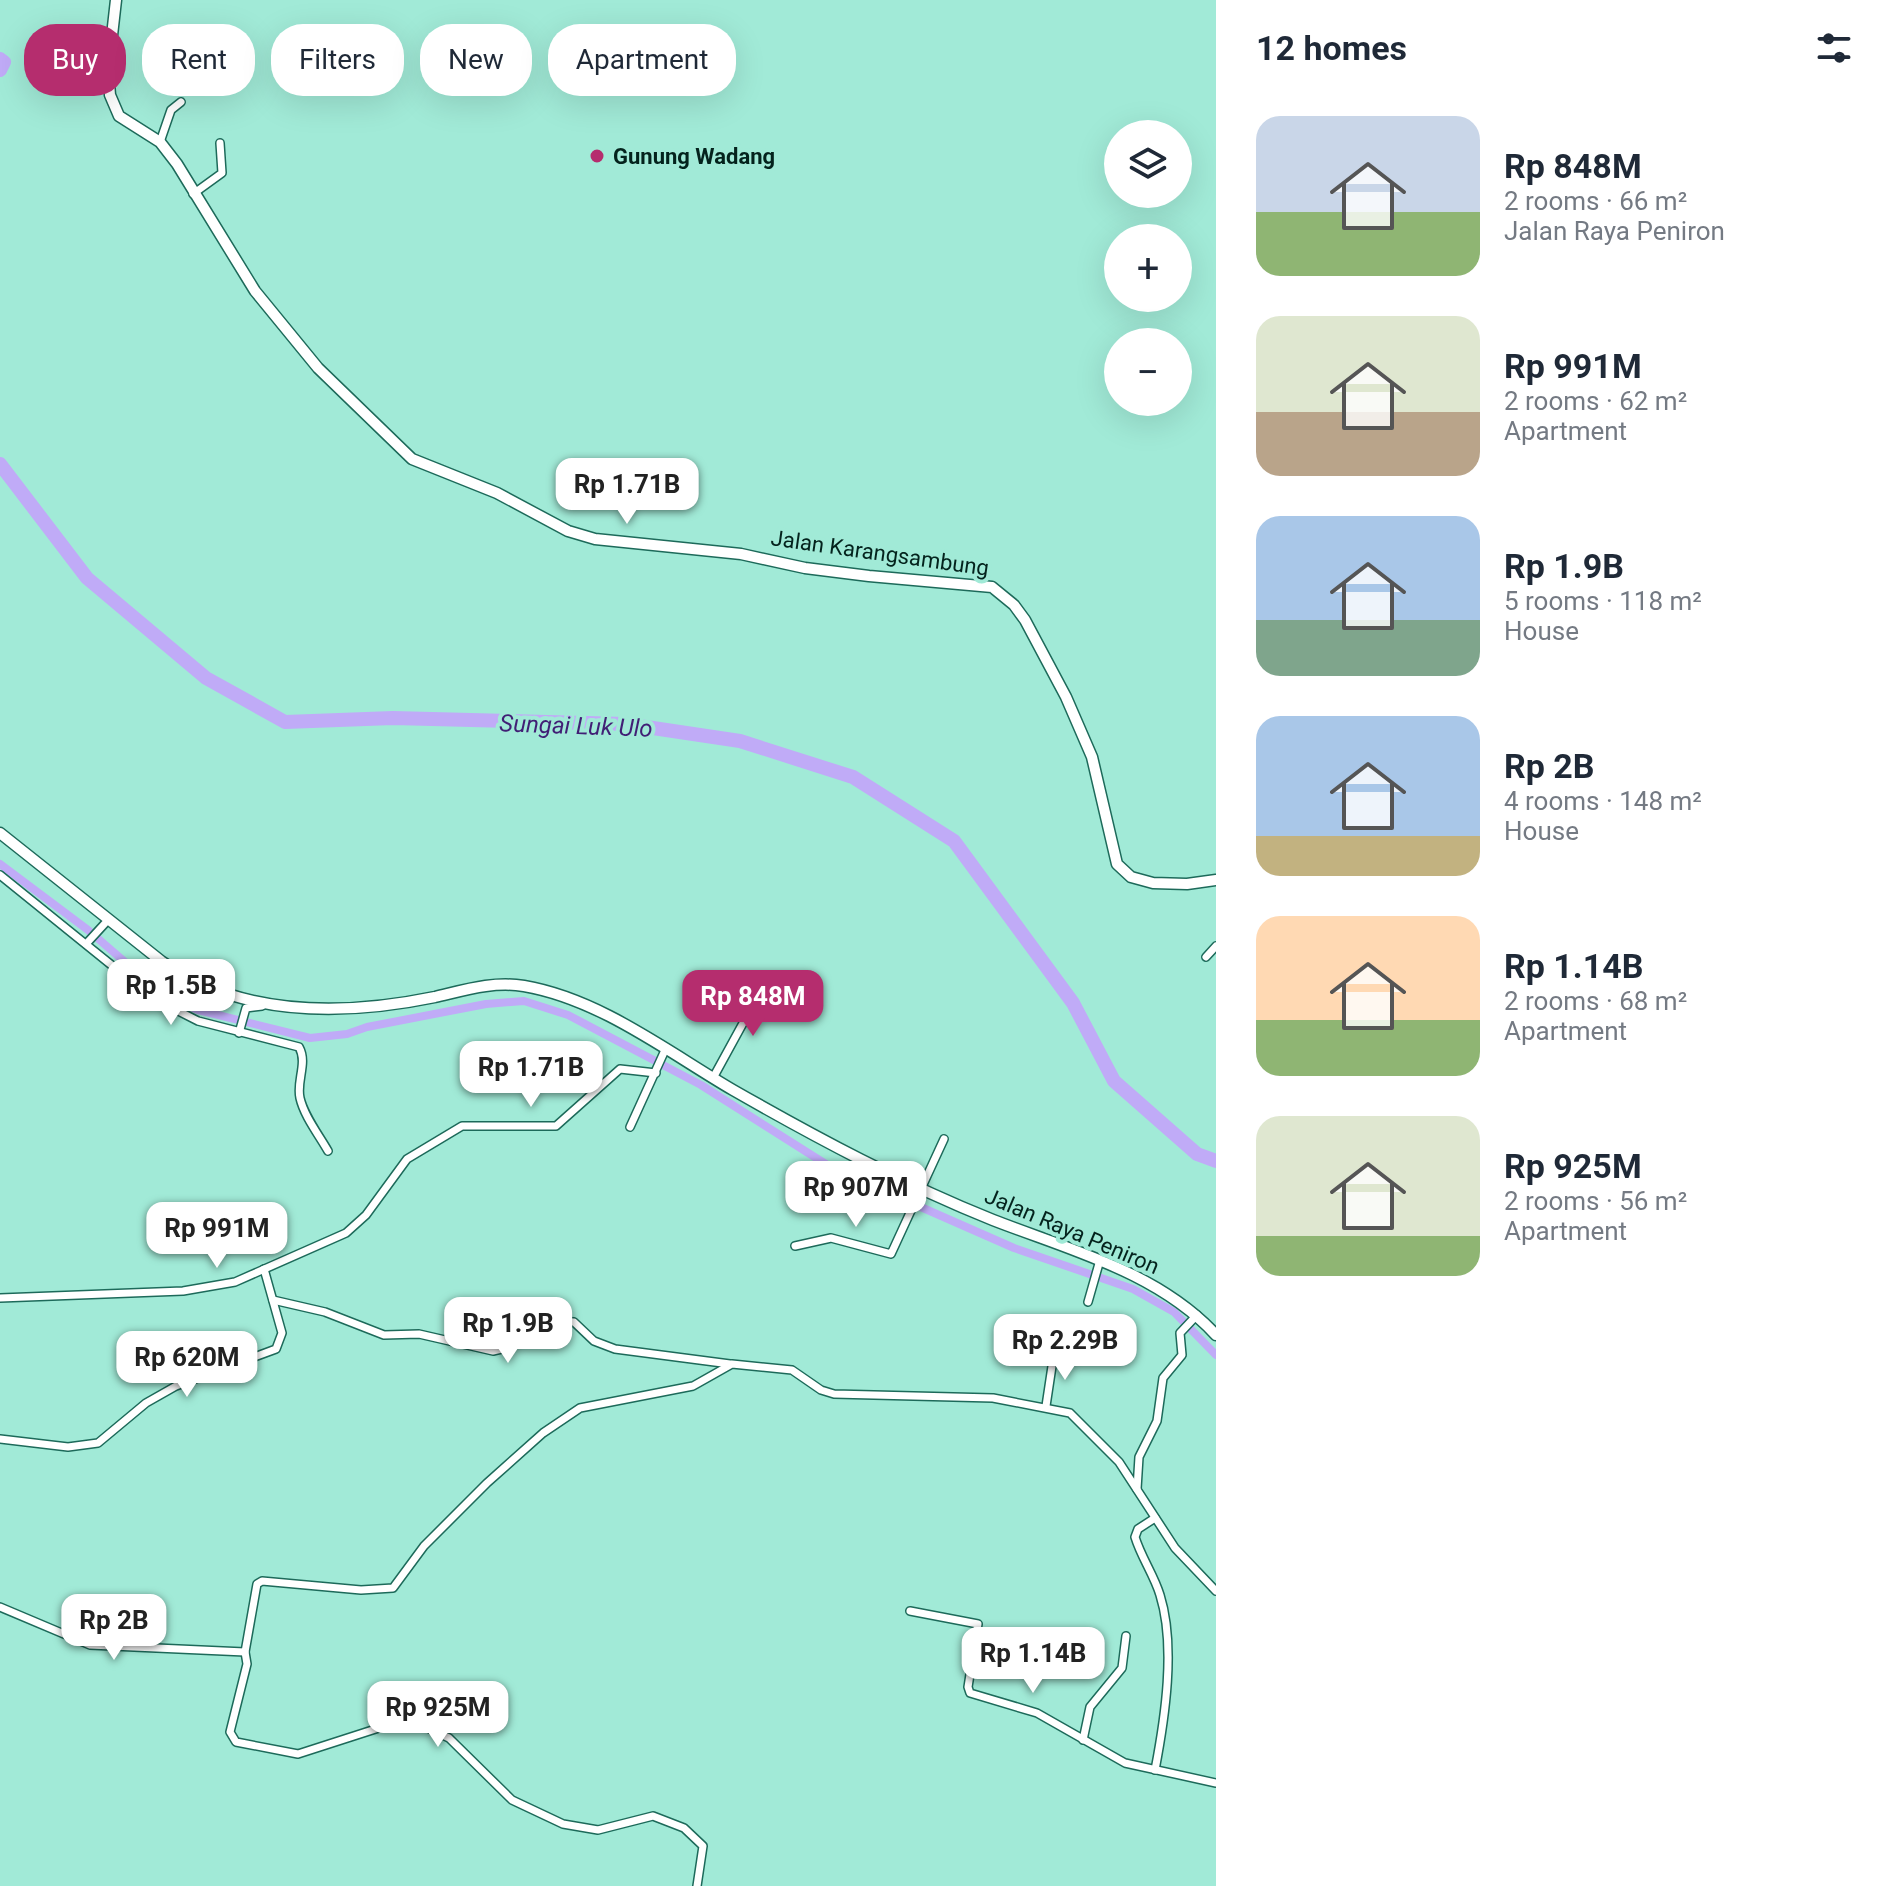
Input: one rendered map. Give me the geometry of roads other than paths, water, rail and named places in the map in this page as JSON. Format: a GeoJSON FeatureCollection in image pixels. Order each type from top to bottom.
{"type":"FeatureCollection","features":[{"type":"Feature","properties":{"kind":"main road","name":"Jalan Karangsambung"},"geometry":{"type":"LineString","coordinates":[[116,0],[108,71],[113,106],[123,120],[161,138],[197,191],[255,291],[318,368],[412,459],[497,493],[568,531],[595,539],[741,554],[805,568],[956,581],[998,590],[1025,620],[1066,697],[1092,757],[1117,864],[1131,877],[1153,883],[1187,884],[1216,880]]}},
{"type":"Feature","properties":{"kind":"main road","name":"Jalan Raya Peniron"},"geometry":{"type":"LineString","coordinates":[[0,833],[105,923],[186,977],[271,1004],[296,1009],[346,1010],[503,984],[573,1000],[666,1048],[713,1078],[918,1193],[1155,1288],[1197,1315],[1216,1335]]}},
{"type":"Feature","properties":{"kind":"street"},"geometry":{"type":"LineString","coordinates":[[161,138],[173,107],[181,102]]}},
{"type":"Feature","properties":{"kind":"street"},"geometry":{"type":"LineString","coordinates":[[197,191],[222,173],[220,143]]}},
{"type":"Feature","properties":{"kind":"street"},"geometry":{"type":"LineString","coordinates":[[0,875],[88,942],[160,1003],[198,1021],[293,1043],[302,1051],[300,1102],[328,1151]]}},
{"type":"Feature","properties":{"kind":"street"},"geometry":{"type":"LineString","coordinates":[[88,942],[105,923]]}},
{"type":"Feature","properties":{"kind":"street"},"geometry":{"type":"LineString","coordinates":[[1206,957],[1216,946]]}},
{"type":"Feature","properties":{"kind":"street"},"geometry":{"type":"LineString","coordinates":[[713,1078],[765,983]]}},
{"type":"Feature","properties":{"kind":"street"},"geometry":{"type":"LineString","coordinates":[[240,1030],[248,1007],[271,1004]]}},
{"type":"Feature","properties":{"kind":"street"},"geometry":{"type":"LineString","coordinates":[[630,1127],[666,1048]]}},
{"type":"Feature","properties":{"kind":"street"},"geometry":{"type":"LineString","coordinates":[[0,1298],[183,1291],[235,1282],[346,1233],[366,1215],[407,1159],[462,1126],[556,1126],[620,1069],[657,1072]]}},
{"type":"Feature","properties":{"kind":"street"},"geometry":{"type":"LineString","coordinates":[[795,1246],[829,1238],[889,1255],[944,1139]]}},
{"type":"Feature","properties":{"kind":"street"},"geometry":{"type":"LineString","coordinates":[[1088,1302],[1098,1265]]}},
{"type":"Feature","properties":{"kind":"street"},"geometry":{"type":"LineString","coordinates":[[0,1439],[75,1447],[105,1440],[146,1403],[176,1386],[278,1348],[282,1333],[264,1269]]}},
{"type":"Feature","properties":{"kind":"street"},"geometry":{"type":"LineString","coordinates":[[273,1300],[325,1312],[377,1333],[419,1334],[493,1351],[511,1347],[522,1325],[537,1320],[574,1322],[594,1341],[615,1349],[789,1369],[834,1394],[946,1395],[1046,1406],[1070,1413],[1088,1428],[1137,1489],[1175,1548],[1216,1591]]}},
{"type":"Feature","properties":{"kind":"street"},"geometry":{"type":"LineString","coordinates":[[1137,1489],[1139,1457],[1157,1421],[1164,1376],[1183,1351],[1180,1332],[1197,1315]]}},
{"type":"Feature","properties":{"kind":"street"},"geometry":{"type":"LineString","coordinates":[[1046,1406],[1054,1353]]}},
{"type":"Feature","properties":{"kind":"street"},"geometry":{"type":"LineString","coordinates":[[697,1886],[703,1846],[684,1828],[652,1816],[598,1830],[563,1824],[512,1800],[449,1738],[428,1728],[388,1725],[298,1754],[238,1743],[230,1732],[247,1664],[245,1652],[256,1587],[260,1581],[361,1590],[393,1588],[424,1546],[487,1483],[543,1433],[574,1411],[693,1386],[732,1364]]}},
{"type":"Feature","properties":{"kind":"street"},"geometry":{"type":"LineString","coordinates":[[1155,1518],[1138,1529],[1135,1537],[1161,1599],[1168,1672],[1165,1722],[1155,1770]]}},
{"type":"Feature","properties":{"kind":"street"},"geometry":{"type":"LineString","coordinates":[[0,1607],[90,1645],[245,1652]]}},
{"type":"Feature","properties":{"kind":"street"},"geometry":{"type":"LineString","coordinates":[[910,1611],[975,1621],[979,1627],[968,1687],[970,1693],[1037,1713],[1125,1763],[1216,1783]]}},
{"type":"Feature","properties":{"kind":"street"},"geometry":{"type":"LineString","coordinates":[[1083,1740],[1090,1707],[1122,1668],[1126,1636]]}},
{"type":"Feature","properties":{"kind":"waterway","name":"Sungai Luk Ulo"},"geometry":{"type":"LineString","coordinates":[[0,59],[4,62],[0,70]]}},
{"type":"Feature","properties":{"kind":"waterway","name":"Sungai Luk Ulo"},"geometry":{"type":"LineString","coordinates":[[0,464],[87,578],[206,678],[285,722],[393,718],[626,724],[740,741],[853,777],[954,841],[1073,1003],[1114,1081],[1197,1154],[1216,1161]]}},
{"type":"Feature","properties":{"kind":"waterway"},"geometry":{"type":"LineString","coordinates":[[0,864],[88,930],[162,994],[198,1010],[310,1038],[347,1034],[367,1027],[486,1004],[524,1001],[568,1015],[701,1085],[832,1168],[1014,1248],[1133,1289],[1174,1312],[1216,1355]]}},
{"type":"Feature","properties":{"kind":"place","name":"Gunung Wadang"},"geometry":{"type":"Point","coordinates":[597,156]}}]}
